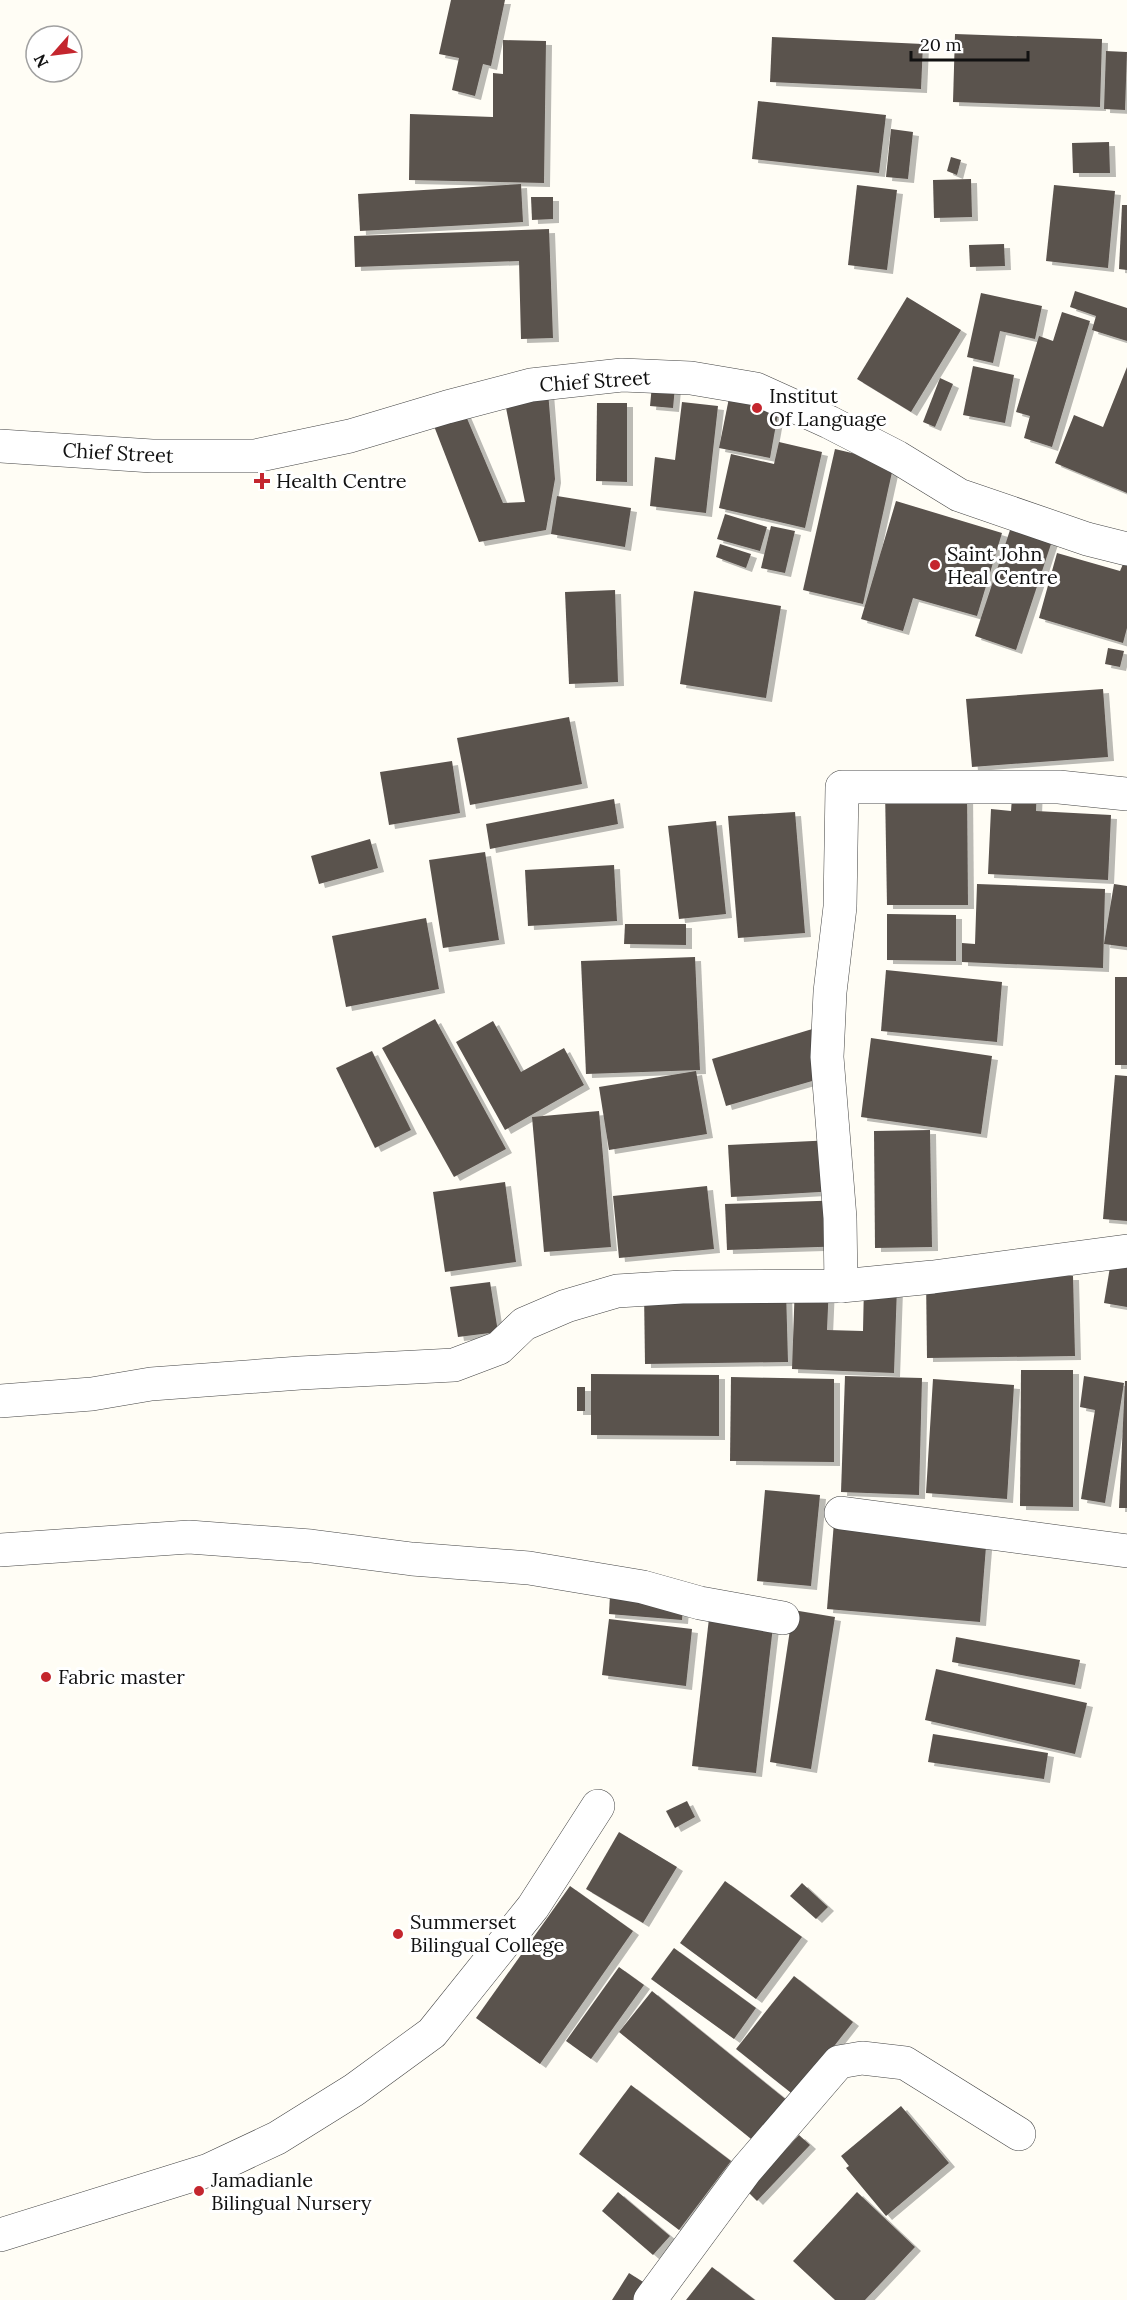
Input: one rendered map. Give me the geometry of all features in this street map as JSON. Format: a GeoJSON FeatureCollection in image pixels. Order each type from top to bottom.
{"type":"FeatureCollection","features":[{"type":"Feature","properties":{"kind":"street","name":"Chief Street"},"geometry":{"type":"LineString","coordinates":[[0,446],[152,456],[255,456],[350,436],[531,385],[622,375],[691,378],[756,389],[897,457],[959,495],[1087,539],[1127,549]]}},
{"type":"Feature","properties":{"kind":"street"},"geometry":{"type":"LineString","coordinates":[[840,1286],[840,1218],[827,1057],[830,992],[840,907],[842,787],[1059,787],[1127,794]]}},
{"type":"Feature","properties":{"kind":"street"},"geometry":{"type":"LineString","coordinates":[[0,1401],[92,1394],[151,1384],[300,1372],[454,1365],[499,1348],[524,1324],[566,1306],[617,1291],[682,1287],[840,1286],[933,1277],[1127,1251]]}},
{"type":"Feature","properties":{"kind":"street"},"geometry":{"type":"LineString","coordinates":[[841,1513],[1127,1551]]}},
{"type":"Feature","properties":{"kind":"street"},"geometry":{"type":"LineString","coordinates":[[0,1550],[189,1537],[311,1546],[412,1559],[529,1568],[643,1587],[700,1603],[783,1618]]}},
{"type":"Feature","properties":{"kind":"street"},"geometry":{"type":"LineString","coordinates":[[0,2235],[209,2170],[277,2138],[354,2090],[432,2033],[533,1907],[598,1806]]}},
{"type":"Feature","properties":{"kind":"street"},"geometry":{"type":"LineString","coordinates":[[650,2300],[746,2170],[839,2062],[862,2058],[905,2062],[1019,2134]]}},
{"type":"Feature","properties":{"kind":"building"},"geometry":{"type":"Polygon","coordinates":[[[451,0],[505,0],[491,66],[483,64],[475,96],[452,90],[459,58],[439,54],[451,0]]]}},
{"type":"Feature","properties":{"kind":"building"},"geometry":{"type":"Polygon","coordinates":[[[955,34],[1102,39],[1100,107],[953,102],[955,34]]]}},
{"type":"Feature","properties":{"kind":"building"},"geometry":{"type":"Polygon","coordinates":[[[772,37],[923,44],[921,89],[770,82],[772,37]]]}},
{"type":"Feature","properties":{"kind":"building"},"geometry":{"type":"Polygon","coordinates":[[[503,40],[546,41],[544,183],[409,180],[410,114],[493,117],[493,73],[503,74],[503,40]]]}},
{"type":"Feature","properties":{"kind":"building"},"geometry":{"type":"Polygon","coordinates":[[[1106,51],[1127,52],[1125,110],[1104,109],[1106,51]]]}},
{"type":"Feature","properties":{"kind":"building"},"geometry":{"type":"Polygon","coordinates":[[[758,101],[886,115],[879,173],[752,159],[758,101]]]}},
{"type":"Feature","properties":{"kind":"building"},"geometry":{"type":"Polygon","coordinates":[[[891,129],[913,132],[908,179],[886,177],[891,129]]]}},
{"type":"Feature","properties":{"kind":"building"},"geometry":{"type":"Polygon","coordinates":[[[1109,142],[1110,173],[1073,173],[1072,143],[1109,142]]]}},
{"type":"Feature","properties":{"kind":"building"},"geometry":{"type":"Polygon","coordinates":[[[951,157],[961,160],[957,175],[947,171],[951,157]]]}},
{"type":"Feature","properties":{"kind":"building"},"geometry":{"type":"Polygon","coordinates":[[[971,179],[972,217],[934,218],[933,180],[971,179]]]}},
{"type":"Feature","properties":{"kind":"building"},"geometry":{"type":"Polygon","coordinates":[[[521,184],[523,222],[360,231],[358,194],[521,184]]]}},
{"type":"Feature","properties":{"kind":"building"},"geometry":{"type":"Polygon","coordinates":[[[857,185],[897,190],[887,270],[848,265],[857,185]]]}},
{"type":"Feature","properties":{"kind":"building"},"geometry":{"type":"Polygon","coordinates":[[[1054,185],[1115,191],[1108,268],[1046,261],[1054,185]]]}},
{"type":"Feature","properties":{"kind":"building"},"geometry":{"type":"Polygon","coordinates":[[[531,197],[553,197],[553,219],[532,220],[531,197]]]}},
{"type":"Feature","properties":{"kind":"building"},"geometry":{"type":"Polygon","coordinates":[[[1122,205],[1127,205],[1127,270],[1119,269],[1122,205]]]}},
{"type":"Feature","properties":{"kind":"building"},"geometry":{"type":"Polygon","coordinates":[[[549,229],[553,338],[521,339],[519,261],[355,267],[354,236],[549,229]]]}},
{"type":"Feature","properties":{"kind":"building"},"geometry":{"type":"Polygon","coordinates":[[[1004,244],[1005,266],[970,267],[969,245],[1004,244]]]}},
{"type":"Feature","properties":{"kind":"building"},"geometry":{"type":"Polygon","coordinates":[[[1075,291],[1127,308],[1127,341],[1092,330],[1096,316],[1070,307],[1075,291]]]}},
{"type":"Feature","properties":{"kind":"building"},"geometry":{"type":"Polygon","coordinates":[[[981,293],[1042,306],[1035,339],[1000,331],[993,363],[967,357],[981,293]]]}},
{"type":"Feature","properties":{"kind":"building"},"geometry":{"type":"Polygon","coordinates":[[[907,297],[961,330],[911,412],[857,379],[907,297]]]}},
{"type":"Feature","properties":{"kind":"building"},"geometry":{"type":"Polygon","coordinates":[[[1062,312],[1090,321],[1052,447],[1024,438],[1030,416],[1016,412],[1039,336],[1053,341],[1062,312]]]}},
{"type":"Feature","properties":{"kind":"building"},"geometry":{"type":"Polygon","coordinates":[[[973,366],[1014,375],[1005,423],[963,415],[973,366]]]}},
{"type":"Feature","properties":{"kind":"building"},"geometry":{"type":"Polygon","coordinates":[[[1127,367],[1127,493],[1055,463],[1074,415],[1103,427],[1127,367]]]}},
{"type":"Feature","properties":{"kind":"building"},"geometry":{"type":"Polygon","coordinates":[[[940,378],[953,384],[935,427],[923,422],[940,378]]]}},
{"type":"Feature","properties":{"kind":"building"},"geometry":{"type":"Polygon","coordinates":[[[652,385],[675,387],[673,408],[650,406],[652,385]]]}},
{"type":"Feature","properties":{"kind":"building"},"geometry":{"type":"Polygon","coordinates":[[[548,391],[555,479],[546,530],[479,542],[434,426],[463,409],[503,503],[525,502],[505,403],[548,391]]]}},
{"type":"Feature","properties":{"kind":"building"},"geometry":{"type":"Polygon","coordinates":[[[729,398],[779,408],[770,458],[719,448],[729,398]]]}},
{"type":"Feature","properties":{"kind":"building"},"geometry":{"type":"Polygon","coordinates":[[[682,402],[718,406],[706,513],[650,506],[655,457],[675,460],[682,402]]]}},
{"type":"Feature","properties":{"kind":"building"},"geometry":{"type":"Polygon","coordinates":[[[597,403],[627,403],[627,482],[596,481],[597,403]]]}},
{"type":"Feature","properties":{"kind":"building"},"geometry":{"type":"Polygon","coordinates":[[[779,442],[822,452],[805,528],[719,508],[731,454],[774,464],[779,442]]]}},
{"type":"Feature","properties":{"kind":"building"},"geometry":{"type":"Polygon","coordinates":[[[835,449],[894,463],[863,604],[803,590],[835,449]]]}},
{"type":"Feature","properties":{"kind":"building"},"geometry":{"type":"Polygon","coordinates":[[[557,496],[631,508],[625,547],[551,534],[557,496]]]}},
{"type":"Feature","properties":{"kind":"building","name":"Saint John Heal Centre"},"geometry":{"type":"Polygon","coordinates":[[[896,501],[1002,533],[977,616],[913,598],[903,631],[861,619],[896,501]]]}},
{"type":"Feature","properties":{"kind":"building"},"geometry":{"type":"Polygon","coordinates":[[[725,514],[767,527],[760,551],[717,539],[725,514]]]}},
{"type":"Feature","properties":{"kind":"building"},"geometry":{"type":"Polygon","coordinates":[[[771,526],[795,531],[785,573],[761,568],[771,526]]]}},
{"type":"Feature","properties":{"kind":"building"},"geometry":{"type":"Polygon","coordinates":[[[1011,527],[1052,541],[1016,650],[975,636],[1011,527]]]}},
{"type":"Feature","properties":{"kind":"building"},"geometry":{"type":"Polygon","coordinates":[[[720,544],[751,554],[746,568],[716,557],[720,544]]]}},
{"type":"Feature","properties":{"kind":"building"},"geometry":{"type":"Polygon","coordinates":[[[1057,553],[1120,571],[1127,555],[1127,628],[1123,643],[1039,618],[1057,553]]]}},
{"type":"Feature","properties":{"kind":"building"},"geometry":{"type":"Polygon","coordinates":[[[615,590],[618,682],[569,684],[565,592],[615,590]]]}},
{"type":"Feature","properties":{"kind":"building"},"geometry":{"type":"Polygon","coordinates":[[[694,591],[781,606],[766,698],[680,684],[694,591]]]}},
{"type":"Feature","properties":{"kind":"building"},"geometry":{"type":"Polygon","coordinates":[[[1108,648],[1124,651],[1120,667],[1105,664],[1108,648]]]}},
{"type":"Feature","properties":{"kind":"building"},"geometry":{"type":"Polygon","coordinates":[[[1103,689],[1108,757],[972,767],[966,699],[1103,689]]]}},
{"type":"Feature","properties":{"kind":"building"},"geometry":{"type":"Polygon","coordinates":[[[569,717],[582,784],[470,805],[457,738],[569,717]]]}},
{"type":"Feature","properties":{"kind":"building"},"geometry":{"type":"Polygon","coordinates":[[[452,761],[460,813],[389,825],[380,772],[452,761]]]}},
{"type":"Feature","properties":{"kind":"building"},"geometry":{"type":"Polygon","coordinates":[[[1013,784],[1037,785],[1036,811],[1111,815],[1108,880],[988,874],[991,809],[1011,811],[1013,784]]]}},
{"type":"Feature","properties":{"kind":"building"},"geometry":{"type":"Polygon","coordinates":[[[967,788],[968,905],[887,905],[885,789],[967,788]]]}},
{"type":"Feature","properties":{"kind":"building"},"geometry":{"type":"Polygon","coordinates":[[[614,799],[618,824],[490,849],[486,824],[614,799]]]}},
{"type":"Feature","properties":{"kind":"building"},"geometry":{"type":"Polygon","coordinates":[[[795,812],[805,933],[738,938],[728,816],[795,812]]]}},
{"type":"Feature","properties":{"kind":"building"},"geometry":{"type":"Polygon","coordinates":[[[716,821],[726,914],[679,919],[668,826],[716,821]]]}},
{"type":"Feature","properties":{"kind":"building"},"geometry":{"type":"Polygon","coordinates":[[[370,839],[378,868],[319,884],[311,856],[370,839]]]}},
{"type":"Feature","properties":{"kind":"building"},"geometry":{"type":"Polygon","coordinates":[[[485,852],[499,940],[443,948],[429,860],[485,852]]]}},
{"type":"Feature","properties":{"kind":"building"},"geometry":{"type":"Polygon","coordinates":[[[614,865],[617,921],[528,926],[525,870],[614,865]]]}},
{"type":"Feature","properties":{"kind":"building"},"geometry":{"type":"Polygon","coordinates":[[[977,884],[1105,889],[1103,968],[962,962],[962,943],[975,944],[977,884]]]}},
{"type":"Feature","properties":{"kind":"building"},"geometry":{"type":"Polygon","coordinates":[[[1114,884],[1127,886],[1127,947],[1104,944],[1114,884]]]}},
{"type":"Feature","properties":{"kind":"building"},"geometry":{"type":"Polygon","coordinates":[[[887,914],[956,915],[956,961],[887,960],[887,914]]]}},
{"type":"Feature","properties":{"kind":"building"},"geometry":{"type":"Polygon","coordinates":[[[426,918],[439,989],[346,1007],[332,936],[426,918]]]}},
{"type":"Feature","properties":{"kind":"building"},"geometry":{"type":"Polygon","coordinates":[[[625,924],[686,924],[686,945],[624,944],[625,924]]]}},
{"type":"Feature","properties":{"kind":"building"},"geometry":{"type":"Polygon","coordinates":[[[695,957],[700,1070],[586,1074],[581,961],[695,957]]]}},
{"type":"Feature","properties":{"kind":"building"},"geometry":{"type":"Polygon","coordinates":[[[886,970],[1002,982],[997,1042],[881,1031],[886,970]]]}},
{"type":"Feature","properties":{"kind":"building"},"geometry":{"type":"Polygon","coordinates":[[[1115,977],[1127,977],[1127,1065],[1115,1065],[1115,977]]]}},
{"type":"Feature","properties":{"kind":"building"},"geometry":{"type":"Polygon","coordinates":[[[435,1019],[506,1149],[454,1177],[382,1048],[435,1019]]]}},
{"type":"Feature","properties":{"kind":"building"},"geometry":{"type":"Polygon","coordinates":[[[493,1021],[521,1072],[564,1048],[584,1085],[505,1130],[456,1042],[493,1021]]]}},
{"type":"Feature","properties":{"kind":"building"},"geometry":{"type":"Polygon","coordinates":[[[819,1027],[833,1075],[726,1106],[712,1059],[819,1027]]]}},
{"type":"Feature","properties":{"kind":"building"},"geometry":{"type":"Polygon","coordinates":[[[871,1038],[992,1056],[981,1134],[861,1117],[871,1038]]]}},
{"type":"Feature","properties":{"kind":"building"},"geometry":{"type":"Polygon","coordinates":[[[372,1051],[411,1130],[375,1148],[336,1068],[372,1051]]]}},
{"type":"Feature","properties":{"kind":"building"},"geometry":{"type":"Polygon","coordinates":[[[696,1071],[707,1134],[609,1150],[599,1087],[696,1071]]]}},
{"type":"Feature","properties":{"kind":"building"},"geometry":{"type":"Polygon","coordinates":[[[1115,1075],[1127,1076],[1127,1221],[1103,1219],[1115,1075]]]}},
{"type":"Feature","properties":{"kind":"building"},"geometry":{"type":"Polygon","coordinates":[[[599,1111],[611,1247],[544,1252],[532,1117],[599,1111]]]}},
{"type":"Feature","properties":{"kind":"building"},"geometry":{"type":"Polygon","coordinates":[[[930,1130],[932,1247],[875,1248],[874,1131],[930,1130]]]}},
{"type":"Feature","properties":{"kind":"building"},"geometry":{"type":"Polygon","coordinates":[[[834,1140],[837,1191],[731,1197],[728,1145],[834,1140]]]}},
{"type":"Feature","properties":{"kind":"building"},"geometry":{"type":"Polygon","coordinates":[[[505,1182],[516,1262],[445,1272],[433,1192],[505,1182]]]}},
{"type":"Feature","properties":{"kind":"building"},"geometry":{"type":"Polygon","coordinates":[[[707,1186],[714,1249],[619,1258],[613,1196],[707,1186]]]}},
{"type":"Feature","properties":{"kind":"building"},"geometry":{"type":"Polygon","coordinates":[[[848,1200],[850,1246],[727,1250],[725,1204],[848,1200]]]}},
{"type":"Feature","properties":{"kind":"building"},"geometry":{"type":"Polygon","coordinates":[[[1111,1261],[1127,1264],[1127,1307],[1104,1303],[1111,1261]]]}},
{"type":"Feature","properties":{"kind":"building"},"geometry":{"type":"Polygon","coordinates":[[[1073,1276],[1075,1356],[927,1358],[926,1277],[1073,1276]]]}},
{"type":"Feature","properties":{"kind":"building"},"geometry":{"type":"Polygon","coordinates":[[[490,1282],[498,1332],[458,1337],[450,1287],[490,1282]]]}},
{"type":"Feature","properties":{"kind":"building"},"geometry":{"type":"Polygon","coordinates":[[[795,1283],[829,1285],[827,1330],[863,1331],[864,1285],[897,1287],[894,1373],[792,1369],[795,1283]]]}},
{"type":"Feature","properties":{"kind":"building"},"geometry":{"type":"Polygon","coordinates":[[[786,1290],[788,1362],[645,1364],[644,1291],[786,1290]]]}},
{"type":"Feature","properties":{"kind":"building"},"geometry":{"type":"Polygon","coordinates":[[[1021,1370],[1073,1370],[1073,1507],[1020,1506],[1021,1370]]]}},
{"type":"Feature","properties":{"kind":"building"},"geometry":{"type":"Polygon","coordinates":[[[591,1374],[719,1375],[719,1436],[591,1435],[591,1374]]]}},
{"type":"Feature","properties":{"kind":"building"},"geometry":{"type":"Polygon","coordinates":[[[845,1376],[922,1378],[919,1495],[841,1492],[845,1376]]]}},
{"type":"Feature","properties":{"kind":"building"},"geometry":{"type":"Polygon","coordinates":[[[1084,1376],[1124,1383],[1105,1503],[1081,1499],[1095,1410],[1080,1407],[1084,1376]]]}},
{"type":"Feature","properties":{"kind":"building"},"geometry":{"type":"Polygon","coordinates":[[[731,1377],[834,1379],[834,1462],[730,1461],[731,1377]]]}},
{"type":"Feature","properties":{"kind":"building"},"geometry":{"type":"Polygon","coordinates":[[[933,1379],[1014,1385],[1007,1499],[926,1493],[933,1379]]]}},
{"type":"Feature","properties":{"kind":"building"},"geometry":{"type":"Polygon","coordinates":[[[1125,1381],[1127,1381],[1127,1508],[1119,1508],[1125,1381]]]}},
{"type":"Feature","properties":{"kind":"building"},"geometry":{"type":"Polygon","coordinates":[[[577,1387],[585,1387],[585,1411],[577,1411],[577,1387]]]}},
{"type":"Feature","properties":{"kind":"building"},"geometry":{"type":"Polygon","coordinates":[[[765,1490],[820,1495],[811,1586],[757,1581],[765,1490]]]}},
{"type":"Feature","properties":{"kind":"building"},"geometry":{"type":"Polygon","coordinates":[[[834,1522],[987,1534],[980,1622],[827,1609],[834,1522]]]}},
{"type":"Feature","properties":{"kind":"building"},"geometry":{"type":"Polygon","coordinates":[[[611,1576],[685,1582],[682,1620],[609,1614],[611,1576]]]}},
{"type":"Feature","properties":{"kind":"building"},"geometry":{"type":"Polygon","coordinates":[[[711,1601],[775,1609],[756,1773],[692,1766],[711,1601]]]}},
{"type":"Feature","properties":{"kind":"building"},"geometry":{"type":"Polygon","coordinates":[[[793,1610],[835,1617],[811,1769],[770,1762],[793,1610]]]}},
{"type":"Feature","properties":{"kind":"building"},"geometry":{"type":"Polygon","coordinates":[[[609,1619],[692,1629],[686,1686],[602,1675],[609,1619]]]}},
{"type":"Feature","properties":{"kind":"building"},"geometry":{"type":"Polygon","coordinates":[[[956,1637],[1080,1660],[1075,1685],[952,1662],[956,1637]]]}},
{"type":"Feature","properties":{"kind":"building"},"geometry":{"type":"Polygon","coordinates":[[[936,1669],[1087,1703],[1075,1754],[925,1720],[936,1669]]]}},
{"type":"Feature","properties":{"kind":"building"},"geometry":{"type":"Polygon","coordinates":[[[933,1734],[1048,1753],[1044,1779],[928,1762],[933,1734]]]}},
{"type":"Feature","properties":{"kind":"building"},"geometry":{"type":"Polygon","coordinates":[[[687,1801],[695,1817],[675,1828],[666,1811],[687,1801]]]}},
{"type":"Feature","properties":{"kind":"building"},"geometry":{"type":"Polygon","coordinates":[[[619,1832],[677,1867],[643,1923],[586,1889],[619,1832]]]}},
{"type":"Feature","properties":{"kind":"building"},"geometry":{"type":"Polygon","coordinates":[[[725,1881],[802,1937],[756,1999],[680,1943],[725,1881]]]}},
{"type":"Feature","properties":{"kind":"building"},"geometry":{"type":"Polygon","coordinates":[[[802,1883],[828,1907],[816,1919],[790,1896],[802,1883]]]}},
{"type":"Feature","properties":{"kind":"building"},"geometry":{"type":"Polygon","coordinates":[[[570,1886],[633,1931],[540,2064],[476,2018],[570,1886]]]}},
{"type":"Feature","properties":{"kind":"building"},"geometry":{"type":"Polygon","coordinates":[[[674,1948],[756,2008],[734,2039],[651,1979],[674,1948]]]}},
{"type":"Feature","properties":{"kind":"building"},"geometry":{"type":"Polygon","coordinates":[[[619,1967],[644,1985],[591,2059],[566,2041],[619,1967]]]}},
{"type":"Feature","properties":{"kind":"building"},"geometry":{"type":"Polygon","coordinates":[[[794,1976],[853,2022],[795,2096],[736,2049],[794,1976]]]}},
{"type":"Feature","properties":{"kind":"building"},"geometry":{"type":"Polygon","coordinates":[[[652,1991],[794,2106],[761,2147],[619,2032],[652,1991]]]}},
{"type":"Feature","properties":{"kind":"building"},"geometry":{"type":"Polygon","coordinates":[[[631,2085],[731,2161],[679,2230],[579,2154],[631,2085]]]}},
{"type":"Feature","properties":{"kind":"building"},"geometry":{"type":"Polygon","coordinates":[[[901,2106],[949,2163],[886,2216],[846,2168],[849,2166],[841,2156],[901,2106]]]}},
{"type":"Feature","properties":{"kind":"building"},"geometry":{"type":"Polygon","coordinates":[[[799,2135],[810,2145],[757,2201],[747,2191],[799,2135]]]}},
{"type":"Feature","properties":{"kind":"building"},"geometry":{"type":"Polygon","coordinates":[[[618,2192],[670,2236],[653,2255],[602,2211],[618,2192]]]}},
{"type":"Feature","properties":{"kind":"building"},"geometry":{"type":"Polygon","coordinates":[[[857,2192],[915,2247],[865,2300],[835,2300],[793,2261],[857,2192]]]}},
{"type":"Feature","properties":{"kind":"building"},"geometry":{"type":"Polygon","coordinates":[[[712,2267],[755,2300],[686,2300],[712,2267]]]}},
{"type":"Feature","properties":{"kind":"building"},"geometry":{"type":"Polygon","coordinates":[[[629,2273],[651,2287],[642,2300],[612,2300],[629,2273]]]}},
{"type":"Feature","properties":{"kind":"place","name":"Institut Of Language"},"geometry":{"type":"Point","coordinates":[757,408]}},
{"type":"Feature","properties":{"kind":"place","name":"Health Centre"},"geometry":{"type":"Point","coordinates":[262,481]}},
{"type":"Feature","properties":{"kind":"place","name":"Saint John Heal Centre"},"geometry":{"type":"Point","coordinates":[935,565]}},
{"type":"Feature","properties":{"kind":"place","name":"Fabric master"},"geometry":{"type":"Point","coordinates":[46,1677]}},
{"type":"Feature","properties":{"kind":"place","name":"Summerset Bilingual College"},"geometry":{"type":"Point","coordinates":[398,1934]}},
{"type":"Feature","properties":{"kind":"place","name":"Jamadianle Bilingual Nursery"},"geometry":{"type":"Point","coordinates":[199,2191]}}]}
